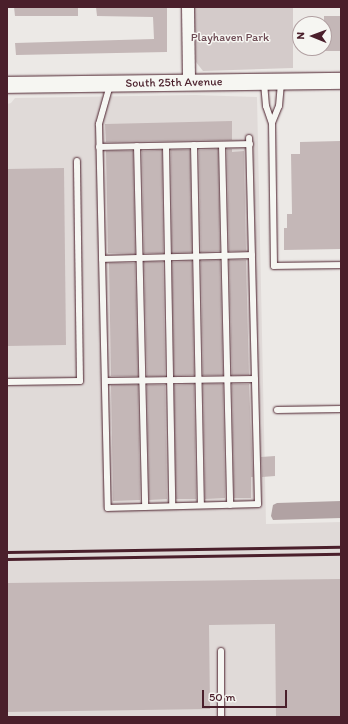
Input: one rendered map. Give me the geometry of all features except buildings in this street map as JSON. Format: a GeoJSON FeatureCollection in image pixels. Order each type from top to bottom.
{"type":"FeatureCollection","features":[{"type":"Feature","properties":{"kind":"main road","name":"South 25th Avenue"},"geometry":{"type":"LineString","coordinates":[[7,85],[341,81]]}},
{"type":"Feature","properties":{"kind":"street"},"geometry":{"type":"LineString","coordinates":[[188,7],[189,82]]}},
{"type":"Feature","properties":{"kind":"lane"},"geometry":{"type":"LineString","coordinates":[[272,123],[279,106],[282,81]]}},
{"type":"Feature","properties":{"kind":"lane"},"geometry":{"type":"LineString","coordinates":[[264,82],[266,106],[272,123],[274,266],[341,265]]}},
{"type":"Feature","properties":{"kind":"lane"},"geometry":{"type":"LineString","coordinates":[[99,147],[222,145],[250,141],[258,504],[108,508],[99,147],[99,124],[110,83]]}},
{"type":"Feature","properties":{"kind":"lane"},"geometry":{"type":"LineString","coordinates":[[194,145],[201,505]]}},
{"type":"Feature","properties":{"kind":"lane"},"geometry":{"type":"LineString","coordinates":[[222,145],[230,505]]}},
{"type":"Feature","properties":{"kind":"lane"},"geometry":{"type":"LineString","coordinates":[[138,146],[146,507]]}},
{"type":"Feature","properties":{"kind":"lane"},"geometry":{"type":"LineString","coordinates":[[166,146],[172,506]]}},
{"type":"Feature","properties":{"kind":"lane"},"geometry":{"type":"LineString","coordinates":[[7,382],[80,381],[77,161]]}},
{"type":"Feature","properties":{"kind":"lane"},"geometry":{"type":"LineString","coordinates":[[102,258],[252,255]]}},
{"type":"Feature","properties":{"kind":"lane"},"geometry":{"type":"LineString","coordinates":[[105,381],[255,379]]}},
{"type":"Feature","properties":{"kind":"lane"},"geometry":{"type":"LineString","coordinates":[[277,410],[341,409]]}},
{"type":"Feature","properties":{"kind":"lane"},"geometry":{"type":"LineString","coordinates":[[221,651],[221,717]]}},
{"type":"Feature","properties":{"kind":"shaded area"},"geometry":{"type":"Polygon","coordinates":[[[195,95],[257,97],[266,524],[341,522],[341,717],[7,717],[7,104],[11,103],[15,98],[195,95]]]}},
{"type":"Feature","properties":{"kind":"shaded area"},"geometry":{"type":"Polygon","coordinates":[[[341,501],[341,518],[273,520],[271,516],[273,505],[277,503],[341,501]]]}},
{"type":"Feature","properties":{"kind":"green space","name":"Playhaven Park"},"geometry":{"type":"Polygon","coordinates":[[[194,7],[293,7],[293,68],[203,71],[196,62],[194,7]]]}},
{"type":"Feature","properties":{"kind":"railway"},"geometry":{"type":"LineString","coordinates":[[7,552],[341,547]]}},
{"type":"Feature","properties":{"kind":"railway"},"geometry":{"type":"LineString","coordinates":[[7,559],[341,554]]}}]}
